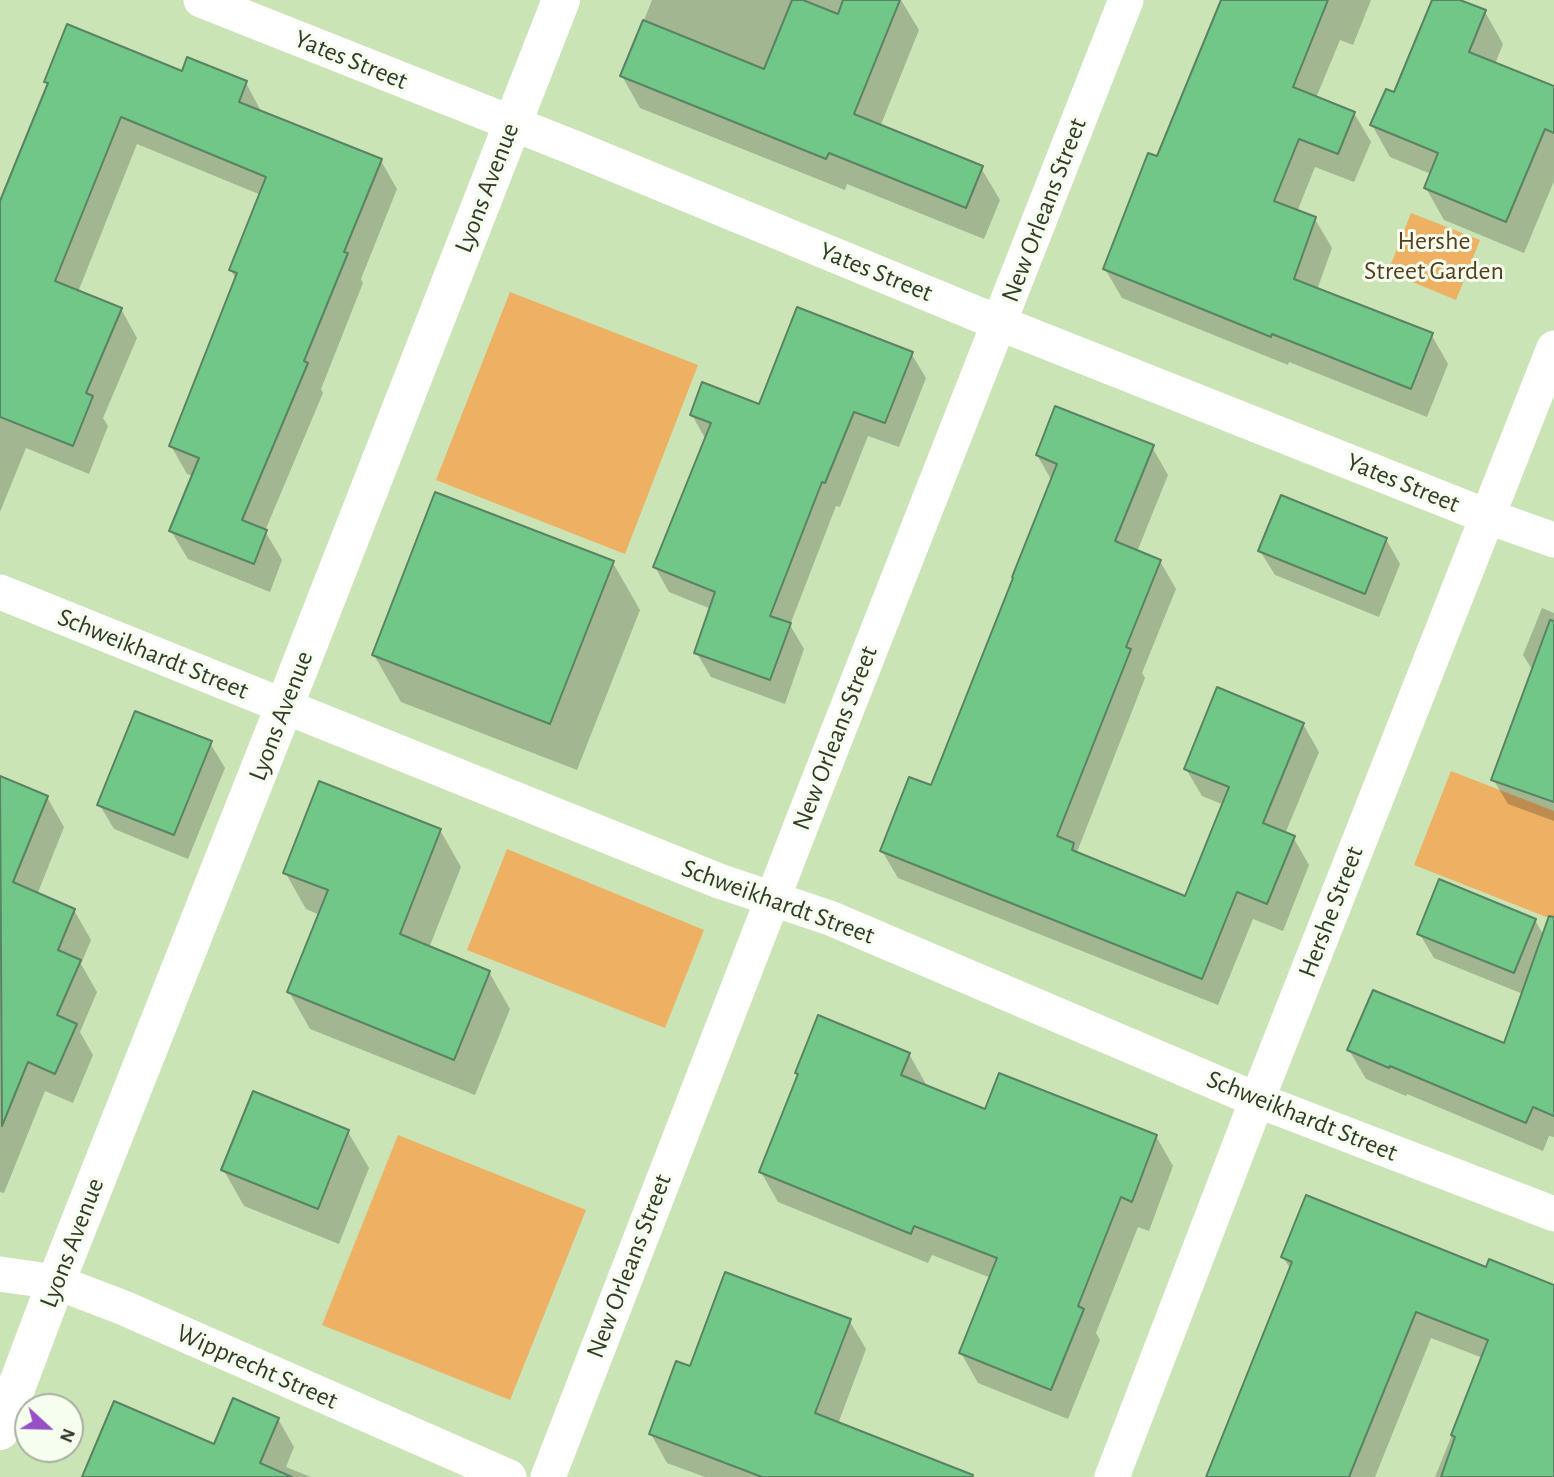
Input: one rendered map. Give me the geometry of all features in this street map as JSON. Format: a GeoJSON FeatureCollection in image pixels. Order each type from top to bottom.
{"type":"FeatureCollection","features":[{"type":"Feature","properties":{"kind":"street","name":"Yates Street"},"geometry":{"type":"LineString","coordinates":[[201,0],[999,323],[1486,516],[1554,540]]}},
{"type":"Feature","properties":{"kind":"street","name":"Lyons Avenue"},"geometry":{"type":"LineString","coordinates":[[0,1432],[56,1282],[561,0]]}},
{"type":"Feature","properties":{"kind":"street","name":"New Orleans Street"},"geometry":{"type":"LineString","coordinates":[[548,1477],[1126,0]]}},
{"type":"Feature","properties":{"kind":"street","name":"Hershe Street"},"geometry":{"type":"LineString","coordinates":[[1112,1477],[1256,1100],[1554,348]]}},
{"type":"Feature","properties":{"kind":"street","name":"Schweikhardt Street"},"geometry":{"type":"LineString","coordinates":[[0,592],[719,881],[843,923],[1256,1100],[1554,1214]]}},
{"type":"Feature","properties":{"kind":"street","name":"Wipprecht Street"},"geometry":{"type":"LineString","coordinates":[[0,1274],[56,1282],[124,1308],[509,1477]]}},
{"type":"Feature","properties":{"kind":"green space","name":"Hershe Street Garden"},"geometry":{"type":"Polygon","coordinates":[[[1411,213],[1480,240],[1456,300],[1388,272],[1411,213]]]}},
{"type":"Feature","properties":{"kind":"green space"},"geometry":{"type":"Polygon","coordinates":[[[510,292],[698,365],[625,554],[436,480],[510,292]]]}},
{"type":"Feature","properties":{"kind":"green space"},"geometry":{"type":"Polygon","coordinates":[[[1451,771],[1554,811],[1554,920],[1414,865],[1451,771]]]}},
{"type":"Feature","properties":{"kind":"green space"},"geometry":{"type":"Polygon","coordinates":[[[507,849],[704,930],[665,1028],[467,950],[507,849]]]}},
{"type":"Feature","properties":{"kind":"green space"},"geometry":{"type":"Polygon","coordinates":[[[398,1135],[586,1210],[510,1400],[322,1325],[398,1135]]]}},
{"type":"Feature","properties":{"kind":"building"},"geometry":{"type":"Polygon","coordinates":[[[792,0],[803,0],[838,14],[843,0],[900,0],[854,114],[983,166],[966,208],[829,153],[826,159],[620,76],[643,20],[764,69],[792,0]]]}},
{"type":"Feature","properties":{"kind":"building"},"geometry":{"type":"Polygon","coordinates":[[[1221,0],[1328,0],[1293,87],[1355,112],[1338,154],[1299,139],[1274,201],[1316,217],[1294,279],[1433,333],[1411,389],[1272,334],[1271,337],[1103,269],[1148,153],[1157,156],[1221,0]]]}},
{"type":"Feature","properties":{"kind":"building"},"geometry":{"type":"Polygon","coordinates":[[[1432,0],[1460,0],[1486,10],[1469,52],[1554,86],[1554,133],[1545,129],[1506,222],[1424,188],[1438,153],[1370,125],[1386,89],[1394,92],[1432,0]]]}},
{"type":"Feature","properties":{"kind":"building"},"geometry":{"type":"Polygon","coordinates":[[[67,24],[182,71],[187,57],[247,81],[239,102],[382,159],[344,252],[348,253],[304,361],[308,363],[242,520],[267,530],[254,564],[169,531],[199,458],[169,446],[237,273],[229,270],[266,177],[121,117],[55,281],[122,308],[86,393],[93,396],[73,446],[0,417],[0,201],[48,83],[44,82],[67,24]]]}},
{"type":"Feature","properties":{"kind":"building"},"geometry":{"type":"Polygon","coordinates":[[[797,307],[913,352],[885,423],[854,412],[825,483],[822,482],[770,616],[791,623],[770,680],[694,653],[715,592],[653,567],[711,423],[690,415],[702,382],[759,404],[797,307]]]}},
{"type":"Feature","properties":{"kind":"building"},"geometry":{"type":"Polygon","coordinates":[[[1055,406],[1154,445],[1115,541],[1161,560],[1126,647],[1131,649],[1057,836],[1074,843],[1072,850],[1185,896],[1229,787],[1184,769],[1217,687],[1304,723],[1263,823],[1295,836],[1267,904],[1237,892],[1202,979],[880,851],[909,777],[931,785],[1013,578],[1057,464],[1036,455],[1055,406]]]}},
{"type":"Feature","properties":{"kind":"building"},"geometry":{"type":"Polygon","coordinates":[[[435,492],[614,561],[550,724],[372,655],[435,492]]]}},
{"type":"Feature","properties":{"kind":"building"},"geometry":{"type":"Polygon","coordinates":[[[1281,495],[1387,538],[1365,594],[1258,551],[1281,495]]]}},
{"type":"Feature","properties":{"kind":"building"},"geometry":{"type":"Polygon","coordinates":[[[1550,620],[1554,621],[1554,802],[1491,780],[1550,620]]]}},
{"type":"Feature","properties":{"kind":"building"},"geometry":{"type":"Polygon","coordinates":[[[135,711],[212,741],[174,835],[97,805],[135,711]]]}},
{"type":"Feature","properties":{"kind":"building"},"geometry":{"type":"Polygon","coordinates":[[[0,776],[48,796],[13,882],[75,909],[58,950],[81,960],[57,1015],[77,1024],[55,1074],[28,1062],[2,1126],[0,776]]]}},
{"type":"Feature","properties":{"kind":"building"},"geometry":{"type":"Polygon","coordinates":[[[319,781],[441,829],[400,934],[490,971],[454,1060],[287,992],[328,890],[283,873],[319,781]]]}},
{"type":"Feature","properties":{"kind":"building"},"geometry":{"type":"Polygon","coordinates":[[[1439,879],[1536,919],[1514,973],[1417,934],[1439,879]]]}},
{"type":"Feature","properties":{"kind":"building"},"geometry":{"type":"Polygon","coordinates":[[[1549,916],[1554,917],[1554,1116],[1533,1107],[1526,1123],[1347,1050],[1373,990],[1504,1043],[1549,916]]]}},
{"type":"Feature","properties":{"kind":"building"},"geometry":{"type":"Polygon","coordinates":[[[818,1015],[910,1053],[901,1075],[985,1109],[999,1073],[1157,1135],[1132,1202],[1121,1197],[1078,1306],[1084,1309],[1051,1390],[959,1353],[997,1258],[914,1226],[911,1234],[759,1172],[818,1015]]]}},
{"type":"Feature","properties":{"kind":"building"},"geometry":{"type":"Polygon","coordinates":[[[253,1091],[349,1130],[318,1209],[221,1170],[253,1091]]]}},
{"type":"Feature","properties":{"kind":"building"},"geometry":{"type":"Polygon","coordinates":[[[1306,1195],[1486,1267],[1489,1259],[1554,1285],[1554,1477],[1441,1477],[1455,1437],[1451,1435],[1488,1340],[1416,1312],[1349,1477],[1206,1477],[1292,1262],[1281,1257],[1306,1195]]]}},
{"type":"Feature","properties":{"kind":"building"},"geometry":{"type":"Polygon","coordinates":[[[725,1272],[851,1319],[815,1413],[973,1475],[972,1477],[762,1477],[649,1434],[676,1361],[690,1366],[725,1272]]]}},
{"type":"Feature","properties":{"kind":"building"},"geometry":{"type":"Polygon","coordinates":[[[233,1398],[279,1418],[260,1463],[292,1477],[82,1477],[114,1401],[214,1444],[233,1398]]]}}]}
